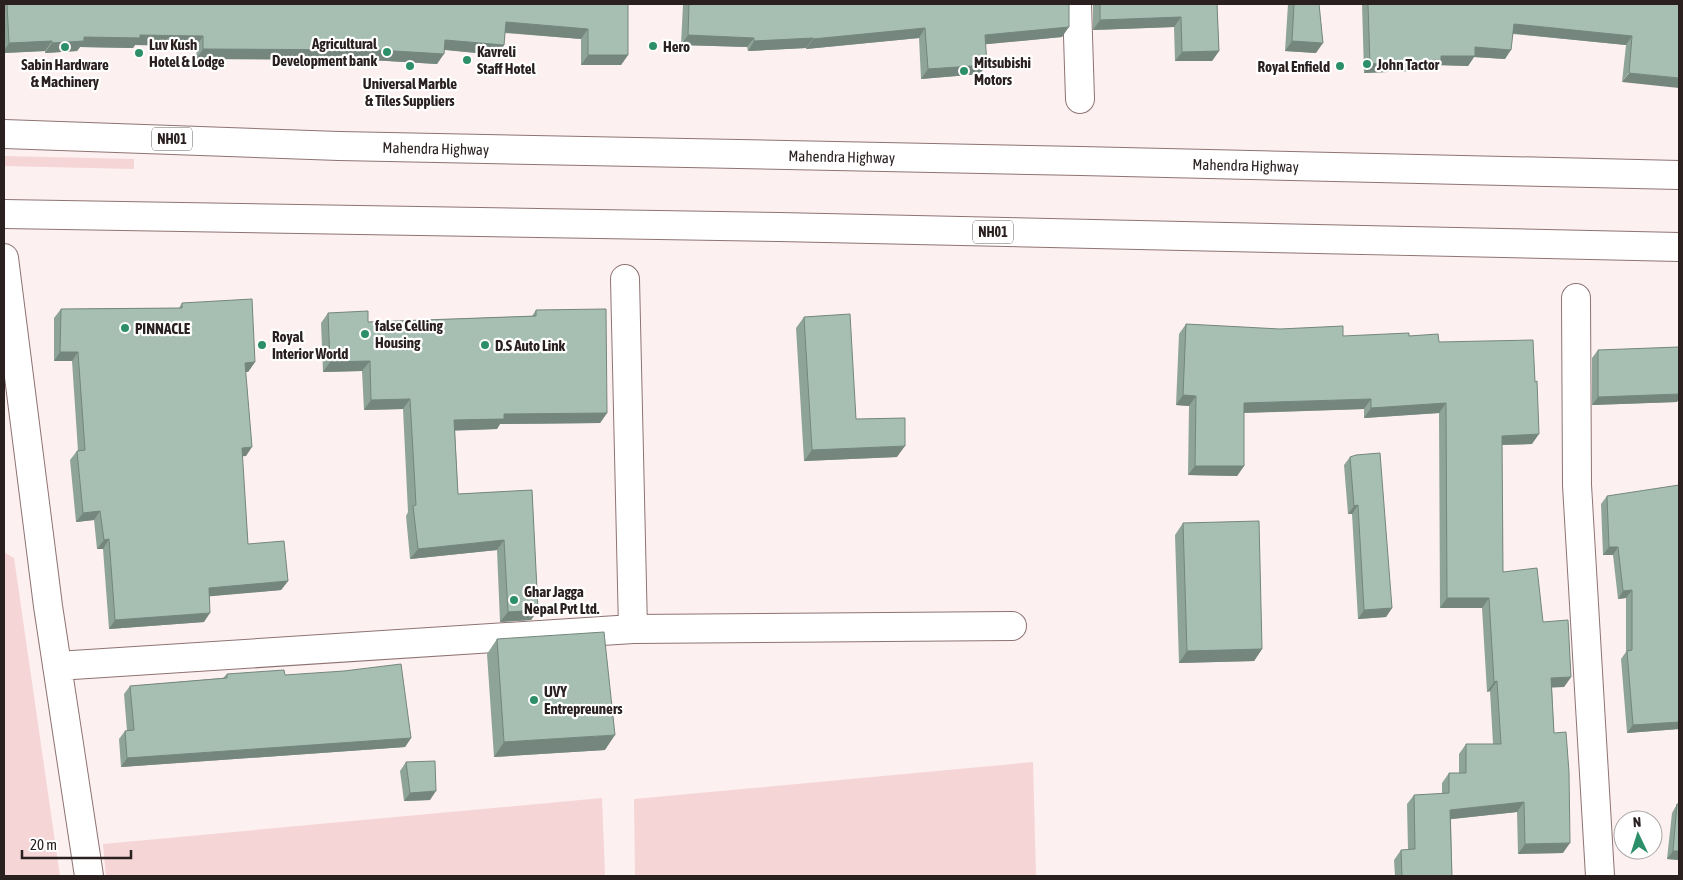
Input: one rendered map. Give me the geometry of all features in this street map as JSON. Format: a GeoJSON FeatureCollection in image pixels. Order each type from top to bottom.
{"type":"FeatureCollection","features":[{"type":"Feature","properties":{"kind":"main road"},"geometry":{"type":"LineString","coordinates":[[1077,4],[1080,99]]}},
{"type":"Feature","properties":{"kind":"main road","name":"Mahendra Highway"},"geometry":{"type":"LineString","coordinates":[[4,134],[359,146],[1081,160],[1679,175]]}},
{"type":"Feature","properties":{"kind":"main road","name":"NH01"},"geometry":{"type":"LineString","coordinates":[[4,214],[779,227],[1679,246]]}},
{"type":"Feature","properties":{"kind":"main road"},"geometry":{"type":"LineString","coordinates":[[4,258],[57,666],[89,876]]}},
{"type":"Feature","properties":{"kind":"main road"},"geometry":{"type":"LineString","coordinates":[[625,279],[633,629]]}},
{"type":"Feature","properties":{"kind":"main road"},"geometry":{"type":"LineString","coordinates":[[1576,298],[1577,485],[1600,876]]}},
{"type":"Feature","properties":{"kind":"main road"},"geometry":{"type":"LineString","coordinates":[[57,666],[633,629],[1012,626]]}},
{"type":"Feature","properties":{"kind":"shaded area"},"geometry":{"type":"Polygon","coordinates":[[[4,156],[134,159],[134,169],[4,166],[4,156]]]}},
{"type":"Feature","properties":{"kind":"shaded area"},"geometry":{"type":"Polygon","coordinates":[[[4,552],[14,558],[60,876],[4,876],[4,552]]]}},
{"type":"Feature","properties":{"kind":"shaded area"},"geometry":{"type":"Polygon","coordinates":[[[1033,762],[1036,876],[635,876],[634,799],[1033,762]]]}},
{"type":"Feature","properties":{"kind":"shaded area"},"geometry":{"type":"Polygon","coordinates":[[[602,798],[605,876],[106,876],[103,844],[602,798]]]}},
{"type":"Feature","properties":{"kind":"building"},"geometry":{"type":"Polygon","coordinates":[[[7,4],[628,4],[628,55],[588,55],[588,29],[506,22],[504,45],[445,40],[444,54],[378,50],[203,49],[203,36],[140,35],[140,38],[84,37],[84,41],[9,43],[7,4]]]}},
{"type":"Feature","properties":{"kind":"building"},"geometry":{"type":"Polygon","coordinates":[[[689,4],[1069,4],[1069,27],[985,35],[987,65],[928,69],[925,28],[813,39],[754,41],[754,38],[688,35],[689,4]]]}},
{"type":"Feature","properties":{"kind":"building"},"geometry":{"type":"Polygon","coordinates":[[[1100,4],[1217,4],[1219,51],[1182,52],[1181,17],[1100,20],[1100,4]]]}},
{"type":"Feature","properties":{"kind":"building"},"geometry":{"type":"Polygon","coordinates":[[[1294,4],[1319,4],[1323,43],[1292,41],[1294,4]]]}},
{"type":"Feature","properties":{"kind":"building"},"geometry":{"type":"Polygon","coordinates":[[[1368,4],[1679,4],[1679,78],[1629,73],[1632,36],[1514,24],[1511,50],[1475,47],[1475,56],[1441,56],[1441,60],[1370,64],[1368,4]]]}},
{"type":"Feature","properties":{"kind":"building"},"geometry":{"type":"Polygon","coordinates":[[[252,299],[255,362],[245,363],[252,447],[242,448],[248,544],[284,541],[288,581],[209,588],[210,613],[115,620],[109,539],[104,540],[100,511],[83,513],[77,451],[85,450],[78,352],[60,352],[61,309],[182,308],[182,303],[252,299]]]}},
{"type":"Feature","properties":{"kind":"building"},"geometry":{"type":"Polygon","coordinates":[[[606,309],[607,413],[504,414],[504,419],[454,420],[458,494],[532,490],[538,610],[508,612],[504,540],[418,549],[413,506],[416,505],[410,399],[371,400],[370,361],[330,362],[328,313],[368,311],[368,322],[536,316],[536,310],[606,309]]]}},
{"type":"Feature","properties":{"kind":"building"},"geometry":{"type":"Polygon","coordinates":[[[850,314],[856,419],[905,418],[905,446],[812,450],[804,317],[850,314]]]}},
{"type":"Feature","properties":{"kind":"building"},"geometry":{"type":"Polygon","coordinates":[[[1186,324],[1280,329],[1343,326],[1343,336],[1409,333],[1409,336],[1438,334],[1439,342],[1533,340],[1539,434],[1502,436],[1503,572],[1537,568],[1543,622],[1568,620],[1571,677],[1551,678],[1554,733],[1566,732],[1569,772],[1570,843],[1525,844],[1524,802],[1450,810],[1452,876],[1402,876],[1401,850],[1415,849],[1414,795],[1449,793],[1449,773],[1466,773],[1466,744],[1501,744],[1497,681],[1494,682],[1489,598],[1447,598],[1446,403],[1371,408],[1371,399],[1244,403],[1244,466],[1195,466],[1196,396],[1183,395],[1186,324]]]}},
{"type":"Feature","properties":{"kind":"building"},"geometry":{"type":"Polygon","coordinates":[[[1679,347],[1679,394],[1598,397],[1598,350],[1679,347]]]}},
{"type":"Feature","properties":{"kind":"building"},"geometry":{"type":"Polygon","coordinates":[[[1380,453],[1392,608],[1364,610],[1358,505],[1354,506],[1350,457],[1380,453]]]}},
{"type":"Feature","properties":{"kind":"building"},"geometry":{"type":"Polygon","coordinates":[[[1679,485],[1679,722],[1633,725],[1627,651],[1632,650],[1632,590],[1623,591],[1618,547],[1609,547],[1607,496],[1679,485]]]}},
{"type":"Feature","properties":{"kind":"building"},"geometry":{"type":"Polygon","coordinates":[[[1259,521],[1262,649],[1187,651],[1183,523],[1259,521]]]}},
{"type":"Feature","properties":{"kind":"building"},"geometry":{"type":"Polygon","coordinates":[[[604,632],[615,735],[504,742],[497,639],[604,632]]]}},
{"type":"Feature","properties":{"kind":"building"},"geometry":{"type":"Polygon","coordinates":[[[401,664],[411,738],[127,758],[125,731],[134,730],[130,686],[227,678],[227,674],[284,670],[285,675],[344,671],[401,664]]]}},
{"type":"Feature","properties":{"kind":"building"},"geometry":{"type":"Polygon","coordinates":[[[435,761],[436,791],[410,793],[406,762],[435,761]]]}},
{"type":"Feature","properties":{"kind":"building"},"geometry":{"type":"Polygon","coordinates":[[[1677,804],[1679,804],[1679,851],[1673,851],[1677,804]]]}},
{"type":"Feature","properties":{"kind":"place","name":"Hero"},"geometry":{"type":"Point","coordinates":[653,46]}},
{"type":"Feature","properties":{"kind":"place","name":"Sabin Hardware & Machinery"},"geometry":{"type":"Point","coordinates":[65,47]}},
{"type":"Feature","properties":{"kind":"place","name":"Agricultural Development bank"},"geometry":{"type":"Point","coordinates":[387,52]}},
{"type":"Feature","properties":{"kind":"place","name":"Luv Kush Hotel & Lodge"},"geometry":{"type":"Point","coordinates":[139,53]}},
{"type":"Feature","properties":{"kind":"place","name":"Kavreli Staff Hotel"},"geometry":{"type":"Point","coordinates":[467,60]}},
{"type":"Feature","properties":{"kind":"place","name":"John Tactor"},"geometry":{"type":"Point","coordinates":[1367,64]}},
{"type":"Feature","properties":{"kind":"place","name":"Universal Marble & Tiles Suppliers"},"geometry":{"type":"Point","coordinates":[410,66]}},
{"type":"Feature","properties":{"kind":"place","name":"Royal Enfield"},"geometry":{"type":"Point","coordinates":[1340,66]}},
{"type":"Feature","properties":{"kind":"place","name":"Mitsubishi Motors"},"geometry":{"type":"Point","coordinates":[964,71]}},
{"type":"Feature","properties":{"kind":"place","name":"PINNACLE"},"geometry":{"type":"Point","coordinates":[125,328]}},
{"type":"Feature","properties":{"kind":"place","name":"false Celling Housing"},"geometry":{"type":"Point","coordinates":[365,334]}},
{"type":"Feature","properties":{"kind":"place","name":"Royal Interior World"},"geometry":{"type":"Point","coordinates":[262,345]}},
{"type":"Feature","properties":{"kind":"place","name":"D.S Auto Link"},"geometry":{"type":"Point","coordinates":[485,345]}},
{"type":"Feature","properties":{"kind":"place","name":"Ghar Jagga Nepal Pvt Ltd."},"geometry":{"type":"Point","coordinates":[514,600]}},
{"type":"Feature","properties":{"kind":"place","name":"UVY Entrepreuners"},"geometry":{"type":"Point","coordinates":[534,700]}}]}
